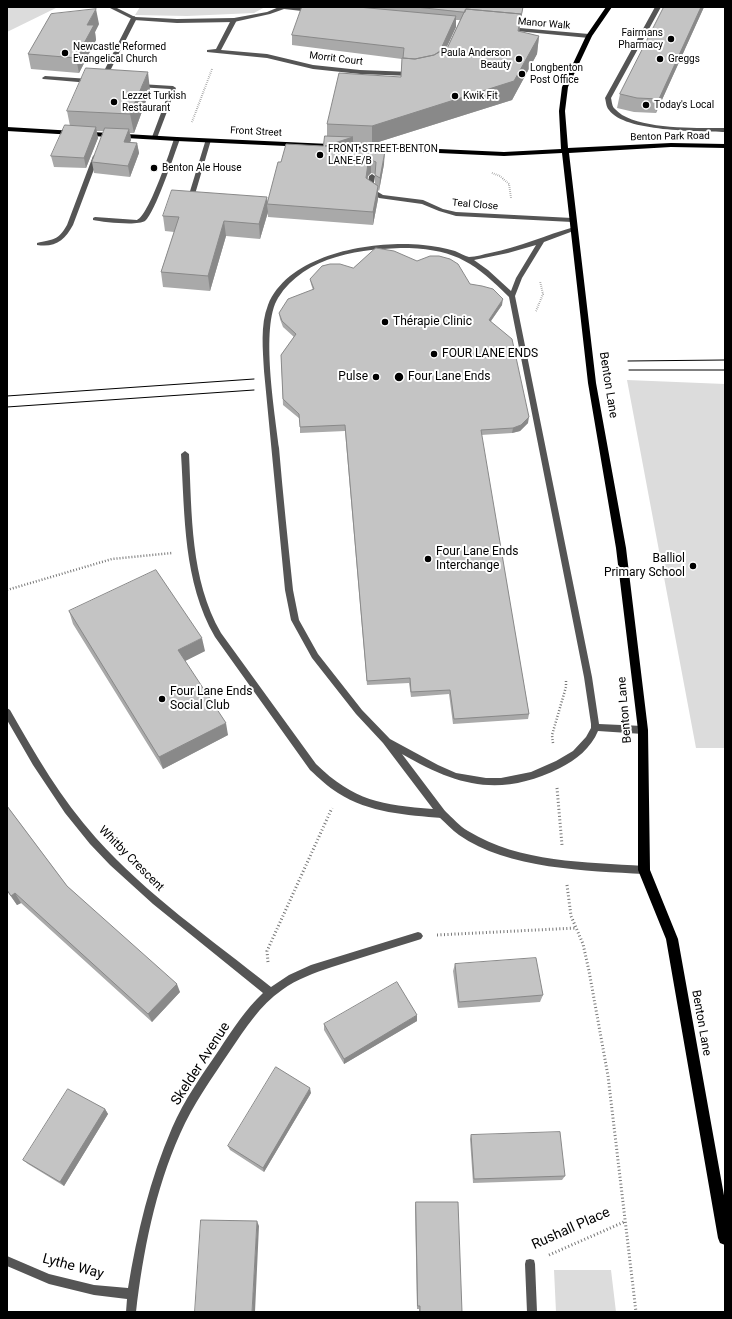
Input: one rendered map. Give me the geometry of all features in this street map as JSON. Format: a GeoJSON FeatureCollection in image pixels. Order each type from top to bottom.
{"type":"FeatureCollection","features":[{"type":"Feature","properties":{"kind":"main road","name":"Benton Lane"},"geometry":{"type":"LineString","coordinates":[[609,7],[589,36],[565,87],[562,112],[567,173],[592,383],[621,548],[642,730],[644,870],[672,939],[725,1238]]}},
{"type":"Feature","properties":{"kind":"main road","name":"Front Street"},"geometry":{"type":"LineString","coordinates":[[7,129],[101,140],[155,137],[379,152],[504,154],[565,151]]}},
{"type":"Feature","properties":{"kind":"main road","name":"Benton Park Road"},"geometry":{"type":"LineString","coordinates":[[565,151],[671,145],[725,146]]}},
{"type":"Feature","properties":{"kind":"street"},"geometry":{"type":"LineString","coordinates":[[111,7],[134,18],[177,21],[234,20],[268,13],[283,7],[314,10]]}},
{"type":"Feature","properties":{"kind":"street"},"geometry":{"type":"LineString","coordinates":[[658,7],[608,98],[609,107],[623,119],[644,125],[725,130]]}},
{"type":"Feature","properties":{"kind":"street"},"geometry":{"type":"LineString","coordinates":[[108,69],[134,18]]}},
{"type":"Feature","properties":{"kind":"street"},"geometry":{"type":"LineString","coordinates":[[218,51],[234,20]]}},
{"type":"Feature","properties":{"kind":"street","name":"Manor Walk"},"geometry":{"type":"LineString","coordinates":[[498,28],[589,36]]}},
{"type":"Feature","properties":{"kind":"street","name":"Morrit Court"},"geometry":{"type":"LineString","coordinates":[[209,51],[267,56],[314,67],[360,72],[420,73]]}},
{"type":"Feature","properties":{"kind":"street"},"geometry":{"type":"LineString","coordinates":[[45,78],[93,82]]}},
{"type":"Feature","properties":{"kind":"street"},"geometry":{"type":"LineString","coordinates":[[133,85],[173,88],[155,137]]}},
{"type":"Feature","properties":{"kind":"street"},"geometry":{"type":"LineString","coordinates":[[95,219],[138,222],[143,220],[151,208],[177,139]]}},
{"type":"Feature","properties":{"kind":"street"},"geometry":{"type":"LineString","coordinates":[[39,244],[53,244],[66,234],[101,140]]}},
{"type":"Feature","properties":{"kind":"street"},"geometry":{"type":"LineString","coordinates":[[190,202],[208,140]]}},
{"type":"Feature","properties":{"kind":"street","name":"Teal Close"},"geometry":{"type":"LineString","coordinates":[[372,176],[370,190],[375,195],[386,198],[423,202],[448,212],[573,224]]}},
{"type":"Feature","properties":{"kind":"street"},"geometry":{"type":"LineString","coordinates":[[467,259],[492,255],[541,242],[573,224]]}},
{"type":"Feature","properties":{"kind":"street"},"geometry":{"type":"LineString","coordinates":[[386,740],[442,772],[480,782],[498,782],[516,780],[554,767],[579,751],[588,741],[596,727],[588,677],[512,296],[519,278],[541,242]]}},
{"type":"Feature","properties":{"kind":"street"},"geometry":{"type":"LineString","coordinates":[[512,296],[489,274],[467,259],[429,248],[398,246],[369,249],[333,257],[304,268],[289,280],[276,297],[268,317],[266,365],[289,590],[293,612],[301,631],[315,656],[359,712],[386,740],[442,814],[468,837],[482,844],[528,858],[564,864],[644,870]]}},
{"type":"Feature","properties":{"kind":"street"},"geometry":{"type":"LineString","coordinates":[[185,454],[191,551],[197,582],[207,613],[218,635],[313,768],[339,791],[363,803],[379,807],[401,811],[442,814]]}},
{"type":"Feature","properties":{"kind":"street","name":"Whitby Crescent"},"geometry":{"type":"LineString","coordinates":[[7,712],[33,758],[63,803],[92,840],[158,903],[271,993]]}},
{"type":"Feature","properties":{"kind":"street"},"geometry":{"type":"LineString","coordinates":[[596,727],[642,730]]}},
{"type":"Feature","properties":{"kind":"street","name":"Skelder Avenue"},"geometry":{"type":"LineString","coordinates":[[131,1312],[132,1294],[142,1237],[163,1164],[177,1130],[193,1100],[252,1013],[271,993],[286,981],[316,968],[375,948],[418,936]]}},
{"type":"Feature","properties":{"kind":"street","name":"Lythe Way"},"geometry":{"type":"LineString","coordinates":[[7,1261],[49,1279],[94,1290],[132,1294]]}},
{"type":"Feature","properties":{"kind":"street","name":"Rushall Place"},"geometry":{"type":"LineString","coordinates":[[530,1264],[532,1312]]}},
{"type":"Feature","properties":{"kind":"path"},"geometry":{"type":"LineString","coordinates":[[185,139],[218,51]]}},
{"type":"Feature","properties":{"kind":"path"},"geometry":{"type":"LineString","coordinates":[[7,590],[112,559],[191,551]]}},
{"type":"Feature","properties":{"kind":"path"},"geometry":{"type":"LineString","coordinates":[[566,674],[566,686],[552,735],[564,864],[571,916],[583,944],[608,1076],[624,1222],[636,1312]]}},
{"type":"Feature","properties":{"kind":"path"},"geometry":{"type":"LineString","coordinates":[[271,993],[267,951],[339,791]]}},
{"type":"Feature","properties":{"kind":"path"},"geometry":{"type":"LineString","coordinates":[[418,936],[576,928]]}},
{"type":"Feature","properties":{"kind":"path","name":"Rushall Place"},"geometry":{"type":"LineString","coordinates":[[530,1264],[624,1222]]}},
{"type":"Feature","properties":{"kind":"shaded area"},"geometry":{"type":"Polygon","coordinates":[[[7,7],[58,7],[7,32],[7,7]]]}},
{"type":"Feature","properties":{"kind":"shaded area"},"geometry":{"type":"Polygon","coordinates":[[[140,7],[265,7],[254,13],[187,16],[135,15],[140,7]]]}},
{"type":"Feature","properties":{"kind":"shaded area","name":"Balliol Primary School"},"geometry":{"type":"Polygon","coordinates":[[[627,380],[725,384],[725,748],[696,748],[627,380]]]}},
{"type":"Feature","properties":{"kind":"shaded area"},"geometry":{"type":"Polygon","coordinates":[[[554,1270],[611,1270],[616,1312],[556,1312],[554,1270]]]}},
{"type":"Feature","properties":{"kind":"building"},"geometry":{"type":"Polygon","coordinates":[[[302,7],[358,7],[456,16],[440,51],[434,55],[415,59],[403,58],[404,48],[292,35],[302,7]]]}},
{"type":"Feature","properties":{"kind":"building"},"geometry":{"type":"Polygon","coordinates":[[[416,7],[523,7],[521,17],[520,17],[521,14],[466,9],[465,12],[416,7]]]}},
{"type":"Feature","properties":{"kind":"building"},"geometry":{"type":"Polygon","coordinates":[[[664,7],[701,7],[659,99],[637,98],[620,94],[664,7]]]}},
{"type":"Feature","properties":{"kind":"building"},"geometry":{"type":"Polygon","coordinates":[[[96,9],[87,25],[94,25],[76,58],[28,54],[51,14],[96,9]]]}},
{"type":"Feature","properties":{"kind":"building"},"geometry":{"type":"Polygon","coordinates":[[[466,9],[521,14],[518,31],[539,36],[514,81],[372,126],[327,124],[339,73],[401,77],[402,58],[415,59],[434,55],[447,48],[466,9]]]}},
{"type":"Feature","properties":{"kind":"building"},"geometry":{"type":"Polygon","coordinates":[[[86,68],[148,72],[130,114],[67,111],[86,68]]]}},
{"type":"Feature","properties":{"kind":"building"},"geometry":{"type":"Polygon","coordinates":[[[65,125],[96,127],[84,158],[51,156],[65,125]]]}},
{"type":"Feature","properties":{"kind":"building"},"geometry":{"type":"Polygon","coordinates":[[[105,128],[129,129],[124,142],[137,143],[128,166],[92,162],[105,128]]]}},
{"type":"Feature","properties":{"kind":"building"},"geometry":{"type":"Polygon","coordinates":[[[325,136],[353,137],[325,146],[372,150],[375,154],[381,150],[385,151],[380,178],[375,175],[376,162],[371,160],[368,163],[366,178],[378,186],[373,212],[267,204],[278,162],[281,162],[286,144],[323,146],[325,136]]]}},
{"type":"Feature","properties":{"kind":"building"},"geometry":{"type":"Polygon","coordinates":[[[172,190],[267,197],[259,224],[224,221],[208,276],[161,272],[179,217],[163,216],[172,190]]]}},
{"type":"Feature","properties":{"kind":"building","name":"Four Lane Ends Interchange"},"geometry":{"type":"Polygon","coordinates":[[[376,248],[394,251],[417,261],[430,256],[439,256],[450,259],[458,264],[470,284],[493,289],[503,299],[489,320],[512,339],[529,417],[521,425],[513,428],[481,430],[529,714],[454,719],[450,690],[411,692],[410,678],[367,681],[345,425],[300,427],[299,414],[283,399],[281,355],[296,334],[282,321],[279,313],[288,299],[314,289],[310,279],[322,266],[340,264],[353,268],[376,248]]]}},
{"type":"Feature","properties":{"kind":"building","name":"Four Lane Ends Social Club"},"geometry":{"type":"Polygon","coordinates":[[[156,570],[202,638],[178,650],[226,723],[159,757],[69,611],[156,570]]]}},
{"type":"Feature","properties":{"kind":"building"},"geometry":{"type":"Polygon","coordinates":[[[7,806],[67,886],[177,984],[148,1014],[15,893],[11,896],[7,890],[7,806]]]}},
{"type":"Feature","properties":{"kind":"building"},"geometry":{"type":"Polygon","coordinates":[[[536,958],[543,995],[459,1002],[455,964],[536,958]]]}},
{"type":"Feature","properties":{"kind":"building"},"geometry":{"type":"Polygon","coordinates":[[[397,982],[417,1015],[344,1059],[324,1024],[397,982]]]}},
{"type":"Feature","properties":{"kind":"building"},"geometry":{"type":"Polygon","coordinates":[[[276,1067],[310,1088],[263,1168],[228,1146],[276,1067]]]}},
{"type":"Feature","properties":{"kind":"building"},"geometry":{"type":"Polygon","coordinates":[[[68,1089],[105,1109],[60,1182],[23,1160],[68,1089]]]}},
{"type":"Feature","properties":{"kind":"building"},"geometry":{"type":"Polygon","coordinates":[[[560,1132],[565,1176],[474,1179],[471,1135],[560,1132]]]}},
{"type":"Feature","properties":{"kind":"building"},"geometry":{"type":"Polygon","coordinates":[[[416,1202],[458,1202],[462,1312],[420,1312],[420,1306],[418,1306],[416,1202]]]}},
{"type":"Feature","properties":{"kind":"building"},"geometry":{"type":"Polygon","coordinates":[[[201,1220],[257,1221],[252,1312],[195,1312],[201,1220]]]}},
{"type":"Feature","properties":{"kind":"tram line"},"geometry":{"type":"LineString","coordinates":[[628,361],[725,360]]}},
{"type":"Feature","properties":{"kind":"tram line"},"geometry":{"type":"LineString","coordinates":[[629,370],[725,370]]}},
{"type":"Feature","properties":{"kind":"tram line"},"geometry":{"type":"LineString","coordinates":[[7,396],[254,379]]}},
{"type":"Feature","properties":{"kind":"tram line"},"geometry":{"type":"LineString","coordinates":[[7,407],[254,390]]}},
{"type":"Feature","properties":{"kind":"place","name":"Fairmans Pharmacy"},"geometry":{"type":"Point","coordinates":[671,39]}},
{"type":"Feature","properties":{"kind":"place","name":"Newcastle Reformed Evangelical Church"},"geometry":{"type":"Point","coordinates":[65,53]}},
{"type":"Feature","properties":{"kind":"place","name":"Paula Anderson Beauty"},"geometry":{"type":"Point","coordinates":[519,59]}},
{"type":"Feature","properties":{"kind":"place","name":"Greggs"},"geometry":{"type":"Point","coordinates":[660,59]}},
{"type":"Feature","properties":{"kind":"place","name":"Longbenton Post Office"},"geometry":{"type":"Point","coordinates":[522,74]}},
{"type":"Feature","properties":{"kind":"place","name":"Kwik Fit"},"geometry":{"type":"Point","coordinates":[455,96]}},
{"type":"Feature","properties":{"kind":"place","name":"Lezzet Turkish Restaurant"},"geometry":{"type":"Point","coordinates":[114,102]}},
{"type":"Feature","properties":{"kind":"place","name":"Today's Local"},"geometry":{"type":"Point","coordinates":[646,105]}},
{"type":"Feature","properties":{"kind":"place","name":"FRONT STREET-BENTON LANE-E/B"},"geometry":{"type":"Point","coordinates":[320,155]}},
{"type":"Feature","properties":{"kind":"place","name":"Benton Ale House"},"geometry":{"type":"Point","coordinates":[154,168]}},
{"type":"Feature","properties":{"kind":"place","name":"Thérapie Clinic"},"geometry":{"type":"Point","coordinates":[385,322]}},
{"type":"Feature","properties":{"kind":"place","name":"FOUR LANE ENDS"},"geometry":{"type":"Point","coordinates":[434,354]}},
{"type":"Feature","properties":{"kind":"place","name":"Pulse"},"geometry":{"type":"Point","coordinates":[376,377]}},
{"type":"Feature","properties":{"kind":"place","name":"Four Lane Ends"},"geometry":{"type":"Point","coordinates":[399,377]}},
{"type":"Feature","properties":{"kind":"place","name":"Four Lane Ends Interchange"},"geometry":{"type":"Point","coordinates":[428,559]}},
{"type":"Feature","properties":{"kind":"place","name":"Balliol Primary School"},"geometry":{"type":"Point","coordinates":[693,566]}},
{"type":"Feature","properties":{"kind":"place","name":"Four Lane Ends Social Club"},"geometry":{"type":"Point","coordinates":[162,699]}}]}
